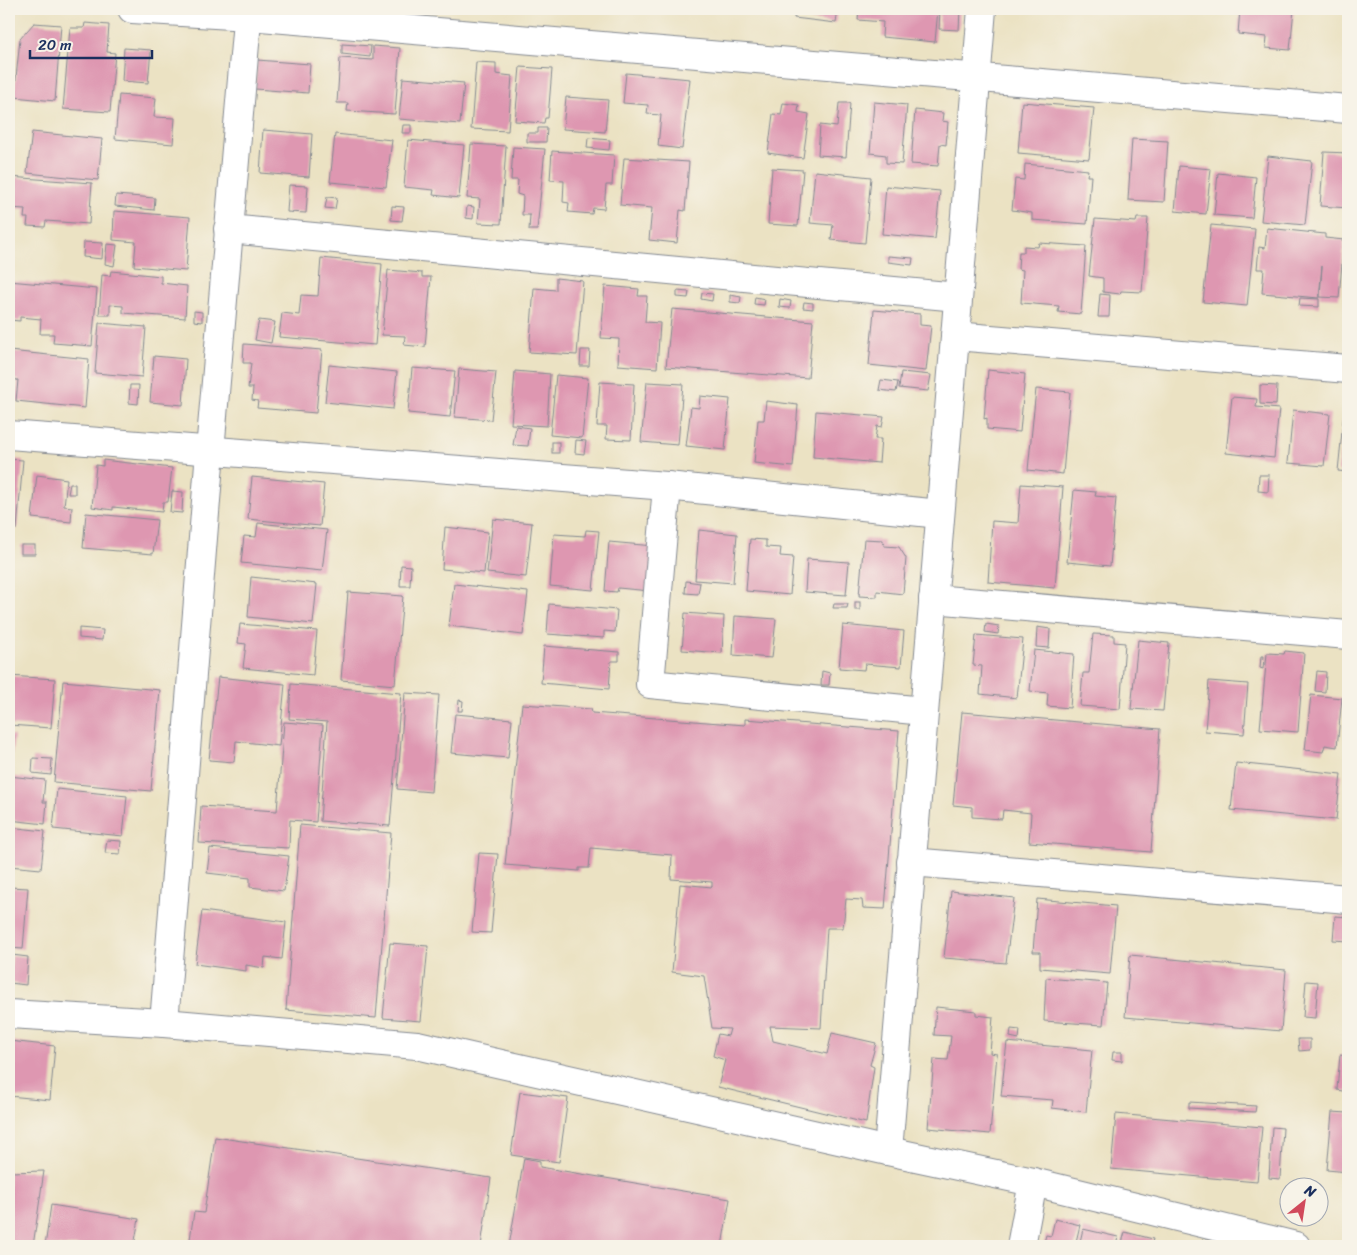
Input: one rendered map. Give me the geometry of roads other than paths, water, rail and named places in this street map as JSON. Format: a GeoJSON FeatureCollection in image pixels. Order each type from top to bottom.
{"type":"FeatureCollection","features":[{"type":"Feature","properties":{"kind":"street"},"geometry":{"type":"LineString","coordinates":[[132,9],[248,12],[976,79],[1348,109]]}},
{"type":"Feature","properties":{"kind":"street"},"geometry":{"type":"LineString","coordinates":[[888,1151],[982,9]]}},
{"type":"Feature","properties":{"kind":"street"},"geometry":{"type":"LineString","coordinates":[[164,1022],[228,229],[248,12]]}},
{"type":"Feature","properties":{"kind":"street"},"geometry":{"type":"LineString","coordinates":[[228,229],[958,297]]}},
{"type":"Feature","properties":{"kind":"street"},"geometry":{"type":"LineString","coordinates":[[954,336],[1348,369]]}},
{"type":"Feature","properties":{"kind":"street"},"geometry":{"type":"LineString","coordinates":[[9,435],[667,486],[940,514]]}},
{"type":"Feature","properties":{"kind":"street"},"geometry":{"type":"LineString","coordinates":[[667,486],[650,684],[924,711]]}},
{"type":"Feature","properties":{"kind":"street"},"geometry":{"type":"LineString","coordinates":[[933,599],[1348,635]]}},
{"type":"Feature","properties":{"kind":"street"},"geometry":{"type":"LineString","coordinates":[[911,862],[1348,899]]}},
{"type":"Feature","properties":{"kind":"street"},"geometry":{"type":"LineString","coordinates":[[9,1014],[164,1022],[417,1045],[1033,1182],[1296,1246]]}},
{"type":"Feature","properties":{"kind":"street"},"geometry":{"type":"LineString","coordinates":[[1021,1246],[1033,1182]]}}]}
